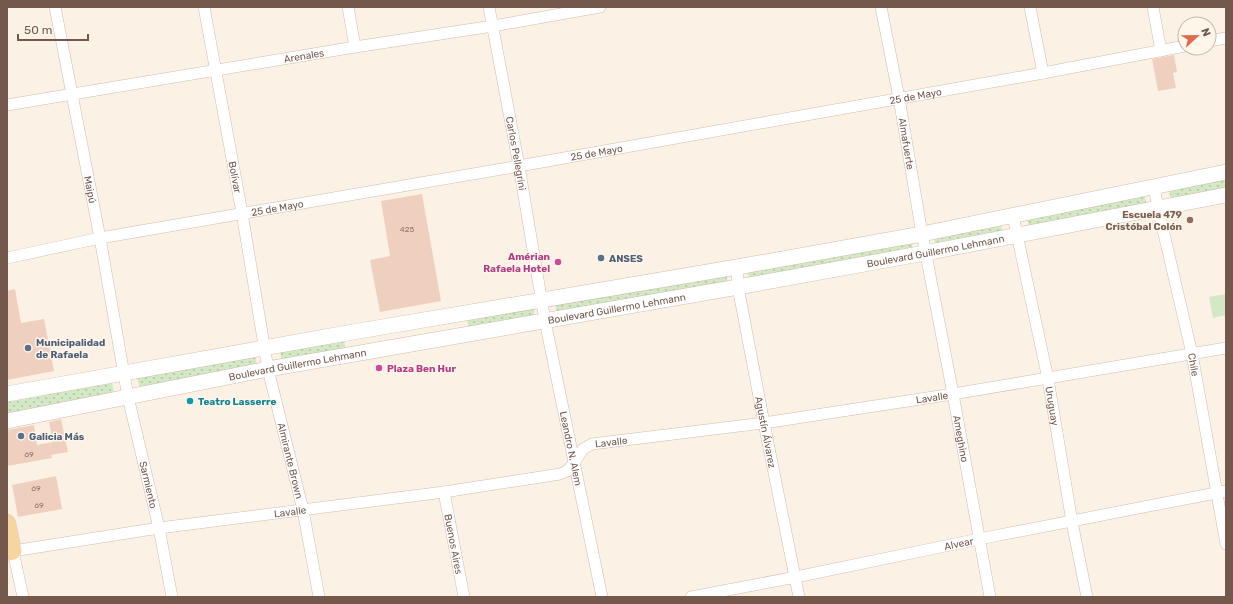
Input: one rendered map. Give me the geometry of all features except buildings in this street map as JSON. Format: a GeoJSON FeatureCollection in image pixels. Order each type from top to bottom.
{"type":"FeatureCollection","features":[{"type":"Feature","properties":{"kind":"main road","name":"Boulevard Guillermo Lehmann"},"geometry":{"type":"LineString","coordinates":[[7,394],[353,332],[922,234],[1226,172]]}},
{"type":"Feature","properties":{"kind":"main road","name":"Boulevard Guillermo Lehmann"},"geometry":{"type":"LineString","coordinates":[[7,421],[268,369],[356,355],[738,287],[925,253],[1226,195]]}},
{"type":"Feature","properties":{"kind":"main road"},"geometry":{"type":"LineString","coordinates":[[458,315],[462,336]]}},
{"type":"Feature","properties":{"kind":"main road"},"geometry":{"type":"LineString","coordinates":[[353,332],[356,355]]}},
{"type":"Feature","properties":{"kind":"main road"},"geometry":{"type":"LineString","coordinates":[[7,522],[10,552]]}},
{"type":"Feature","properties":{"kind":"street","name":"Maipú"},"geometry":{"type":"LineString","coordinates":[[55,7],[73,94],[124,373]]}},
{"type":"Feature","properties":{"kind":"street","name":"Bolívar"},"geometry":{"type":"LineString","coordinates":[[204,7],[242,213],[264,348]]}},
{"type":"Feature","properties":{"kind":"street"},"geometry":{"type":"LineString","coordinates":[[348,7],[355,47]]}},
{"type":"Feature","properties":{"kind":"street","name":"Carlos Pellegrini"},"geometry":{"type":"LineString","coordinates":[[489,7],[519,166],[541,300]]}},
{"type":"Feature","properties":{"kind":"street","name":"Arenales"},"geometry":{"type":"LineString","coordinates":[[7,105],[355,47],[493,26],[600,7]]}},
{"type":"Feature","properties":{"kind":"street","name":"Almafuerte"},"geometry":{"type":"LineString","coordinates":[[881,7],[900,98],[922,234]]}},
{"type":"Feature","properties":{"kind":"street"},"geometry":{"type":"LineString","coordinates":[[1030,7],[1043,73]]}},
{"type":"Feature","properties":{"kind":"street"},"geometry":{"type":"LineString","coordinates":[[1153,7],[1161,51]]}},
{"type":"Feature","properties":{"kind":"street","name":"25 de Mayo"},"geometry":{"type":"LineString","coordinates":[[7,258],[100,238],[519,166],[1043,73],[1177,48]]}},
{"type":"Feature","properties":{"kind":"street","name":"Chile"},"geometry":{"type":"LineString","coordinates":[[1154,187],[1192,354],[1221,492],[1226,544]]}},
{"type":"Feature","properties":{"kind":"street","name":"Uruguay"},"geometry":{"type":"LineString","coordinates":[[1013,216],[1048,379],[1072,522],[1087,597]]}},
{"type":"Feature","properties":{"kind":"street","name":"Ameghino"},"geometry":{"type":"LineString","coordinates":[[922,234],[990,597]]}},
{"type":"Feature","properties":{"kind":"street","name":"Agustín Álvarez"},"geometry":{"type":"LineString","coordinates":[[737,267],[738,287],[799,597]]}},
{"type":"Feature","properties":{"kind":"street","name":"Leandro N. Alem"},"geometry":{"type":"LineString","coordinates":[[541,300],[602,597]]}},
{"type":"Feature","properties":{"kind":"street","name":"Almirante Brown"},"geometry":{"type":"LineString","coordinates":[[264,348],[303,510],[319,597]]}},
{"type":"Feature","properties":{"kind":"street","name":"Lavalle"},"geometry":{"type":"LineString","coordinates":[[10,552],[159,528],[444,492],[560,474],[567,471],[583,449],[592,444],[764,423],[1048,379],[1226,348]]}},
{"type":"Feature","properties":{"kind":"street","name":"Sarmiento"},"geometry":{"type":"LineString","coordinates":[[124,373],[128,397],[159,528],[172,597]]}},
{"type":"Feature","properties":{"kind":"street","name":"Buenos Aires"},"geometry":{"type":"LineString","coordinates":[[444,492],[464,597]]}},
{"type":"Feature","properties":{"kind":"street","name":"Alvear"},"geometry":{"type":"LineString","coordinates":[[691,597],[1221,492]]}},
{"type":"Feature","properties":{"kind":"street"},"geometry":{"type":"LineString","coordinates":[[10,552],[23,597]]}},
{"type":"Feature","properties":{"kind":"green space"},"geometry":{"type":"Polygon","coordinates":[[[1226,177],[1226,189],[1171,200],[1169,188],[1226,177]]]}},
{"type":"Feature","properties":{"kind":"green space"},"geometry":{"type":"Polygon","coordinates":[[[1144,194],[1147,206],[1029,229],[1027,217],[1144,194]]]}},
{"type":"Feature","properties":{"kind":"green space"},"geometry":{"type":"Polygon","coordinates":[[[1000,222],[1003,234],[936,247],[933,235],[1000,222]]]}},
{"type":"Feature","properties":{"kind":"green space"},"geometry":{"type":"Polygon","coordinates":[[[911,240],[914,252],[750,282],[747,270],[911,240]]]}},
{"type":"Feature","properties":{"kind":"green space"},"geometry":{"type":"Polygon","coordinates":[[[726,273],[728,285],[557,315],[555,303],[726,273]]]}},
{"type":"Feature","properties":{"kind":"green space"},"geometry":{"type":"Polygon","coordinates":[[[1226,294],[1226,315],[1213,318],[1209,297],[1226,294]]]}},
{"type":"Feature","properties":{"kind":"green space"},"geometry":{"type":"Polygon","coordinates":[[[533,307],[535,319],[469,330],[467,318],[533,307]]]}},
{"type":"Feature","properties":{"kind":"green space"},"geometry":{"type":"Polygon","coordinates":[[[344,340],[346,352],[282,363],[280,351],[344,340]]]}},
{"type":"Feature","properties":{"kind":"green space"},"geometry":{"type":"Polygon","coordinates":[[[255,355],[257,367],[140,389],[137,377],[255,355]]]}},
{"type":"Feature","properties":{"kind":"green space"},"geometry":{"type":"Polygon","coordinates":[[[112,382],[114,394],[7,413],[7,401],[112,382]]]}},
{"type":"Feature","properties":{"kind":"place","name":"Escuela 479 Cristóbal Colón"},"geometry":{"type":"Point","coordinates":[1190,220]}},
{"type":"Feature","properties":{"kind":"place","name":"ANSES"},"geometry":{"type":"Point","coordinates":[601,258]}},
{"type":"Feature","properties":{"kind":"place","name":"Amérian Rafaela Hotel"},"geometry":{"type":"Point","coordinates":[558,262]}},
{"type":"Feature","properties":{"kind":"place","name":"Municipalidad de Rafaela"},"geometry":{"type":"Point","coordinates":[28,348]}},
{"type":"Feature","properties":{"kind":"place","name":"Plaza Ben Hur"},"geometry":{"type":"Point","coordinates":[379,368]}},
{"type":"Feature","properties":{"kind":"place","name":"Teatro Lasserre"},"geometry":{"type":"Point","coordinates":[190,401]}},
{"type":"Feature","properties":{"kind":"place","name":"Galicia Más"},"geometry":{"type":"Point","coordinates":[21,436]}}]}
